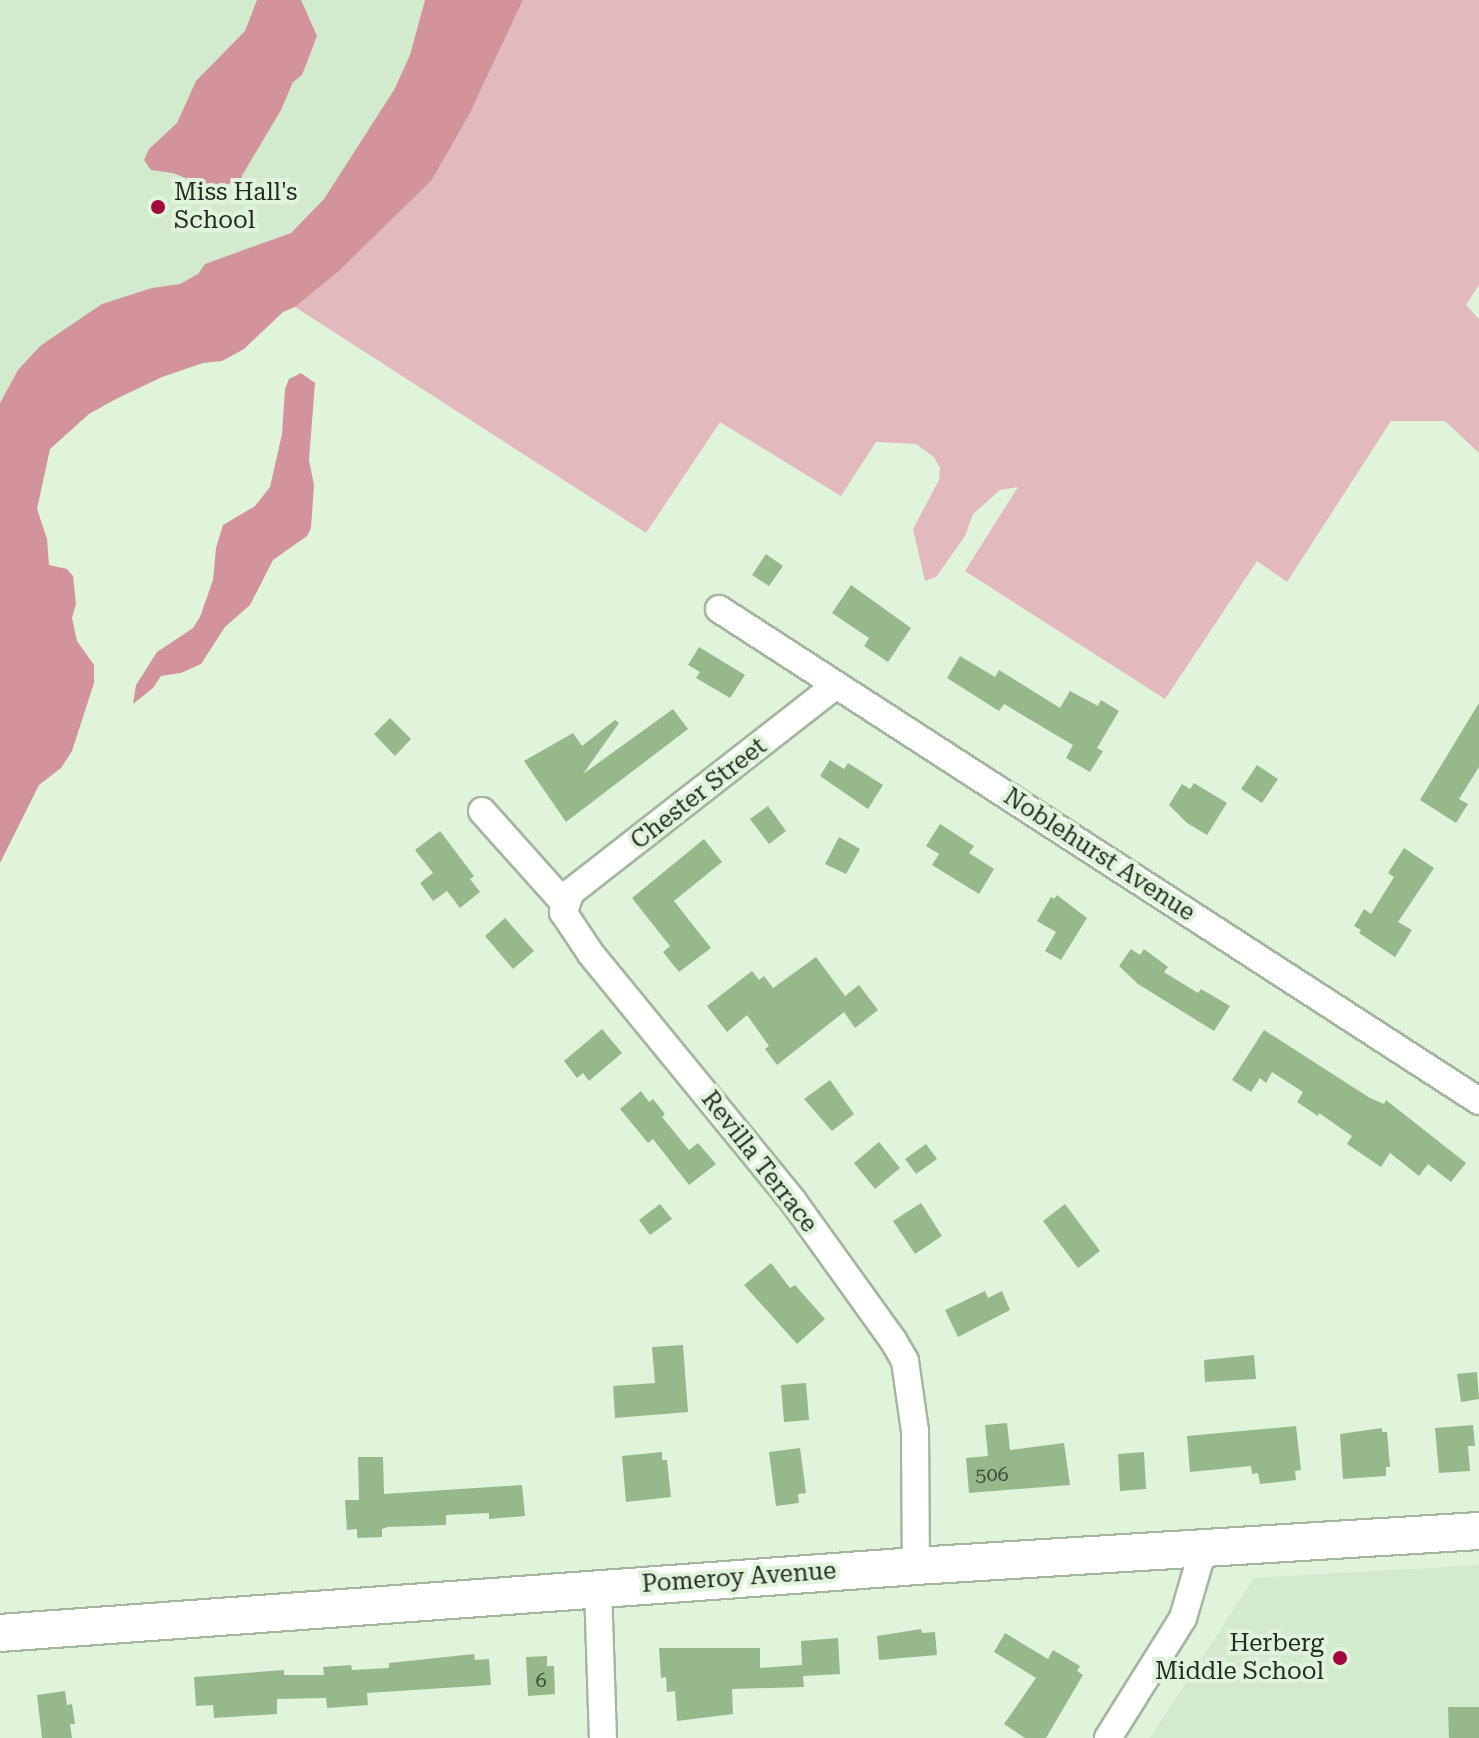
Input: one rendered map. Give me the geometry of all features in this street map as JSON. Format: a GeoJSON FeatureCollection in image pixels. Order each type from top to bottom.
{"type":"FeatureCollection","features":[{"type":"Feature","properties":{"kind":"street","name":"Noblehurst Avenue"},"geometry":{"type":"LineString","coordinates":[[719,609],[1479,1101]]}},
{"type":"Feature","properties":{"kind":"street","name":"Chester Street"},"geometry":{"type":"LineString","coordinates":[[566,905],[571,892],[836,685]]}},
{"type":"Feature","properties":{"kind":"street","name":"Revilla Terrace"},"geometry":{"type":"LineString","coordinates":[[482,811],[566,905],[563,912],[591,954],[793,1201],[905,1361],[915,1431],[916,1566]]}},
{"type":"Feature","properties":{"kind":"street","name":"Pomeroy Avenue"},"geometry":{"type":"LineString","coordinates":[[0,1633],[1204,1546],[1479,1531]]}},
{"type":"Feature","properties":{"kind":"street"},"geometry":{"type":"LineString","coordinates":[[1108,1738],[1183,1618],[1204,1546]]}},
{"type":"Feature","properties":{"kind":"street"},"geometry":{"type":"LineString","coordinates":[[598,1588],[603,1738]]}},
{"type":"Feature","properties":{"kind":"shaded area","name":"Miss Hall's School"},"geometry":{"type":"Polygon","coordinates":[[[0,0],[425,0],[410,55],[394,90],[324,199],[290,233],[206,264],[198,274],[180,284],[152,288],[66,329],[40,346],[18,370],[0,403],[0,0]]]}},
{"type":"Feature","properties":{"kind":"shaded area"},"geometry":{"type":"Polygon","coordinates":[[[257,0],[301,0],[317,36],[302,75],[293,82],[281,110],[240,180],[222,186],[205,186],[173,173],[151,170],[144,160],[149,149],[177,123],[196,81],[245,31],[257,0]]]}},
{"type":"Feature","properties":{"kind":"shaded area"},"geometry":{"type":"Polygon","coordinates":[[[425,0],[523,0],[469,115],[432,180],[338,272],[295,307],[283,312],[244,349],[222,361],[203,363],[162,377],[116,399],[89,414],[50,449],[37,509],[47,539],[49,565],[67,569],[73,576],[76,604],[72,618],[77,641],[94,665],[94,683],[72,751],[61,768],[39,785],[0,863],[0,403],[18,370],[40,346],[102,304],[152,288],[180,284],[198,274],[205,264],[291,233],[324,199],[394,90],[410,55],[425,0]]]}},
{"type":"Feature","properties":{"kind":"shaded area"},"geometry":{"type":"Polygon","coordinates":[[[523,0],[1479,0],[1479,285],[1466,305],[1479,319],[1479,453],[1445,421],[1391,421],[1287,582],[1257,561],[1165,699],[965,571],[1018,487],[1000,490],[973,514],[965,536],[936,577],[925,581],[913,529],[939,480],[940,468],[934,457],[916,444],[876,442],[841,496],[720,422],[646,533],[295,307],[338,272],[432,180],[469,115],[523,0]]]}},
{"type":"Feature","properties":{"kind":"shaded area"},"geometry":{"type":"Polygon","coordinates":[[[301,373],[315,383],[309,460],[314,485],[311,528],[307,536],[273,560],[250,605],[225,627],[201,664],[181,673],[161,676],[153,688],[133,704],[136,685],[157,652],[193,628],[200,617],[213,580],[216,548],[223,525],[255,506],[270,487],[282,434],[285,389],[289,379],[301,373]]]}},
{"type":"Feature","properties":{"kind":"shaded area","name":"Herberg Middle School"},"geometry":{"type":"Polygon","coordinates":[[[1479,1565],[1479,1738],[1150,1738],[1254,1578],[1479,1565]]]}},
{"type":"Feature","properties":{"kind":"building"},"geometry":{"type":"Polygon","coordinates":[[[766,554],[783,566],[769,586],[752,575],[766,554]]]}},
{"type":"Feature","properties":{"kind":"building"},"geometry":{"type":"Polygon","coordinates":[[[851,585],[911,628],[888,662],[864,646],[869,638],[832,613],[851,585]]]}},
{"type":"Feature","properties":{"kind":"building"},"geometry":{"type":"Polygon","coordinates":[[[699,647],[745,675],[730,698],[696,678],[700,672],[688,665],[699,647]]]}},
{"type":"Feature","properties":{"kind":"building"},"geometry":{"type":"Polygon","coordinates":[[[960,656],[995,677],[999,670],[1060,708],[1070,691],[1098,706],[1101,700],[1119,711],[1097,748],[1103,751],[1090,772],[1066,758],[1073,745],[1004,704],[999,711],[947,678],[960,656]]]}},
{"type":"Feature","properties":{"kind":"building"},"geometry":{"type":"Polygon","coordinates":[[[1479,703],[1479,767],[1459,799],[1468,804],[1456,823],[1420,800],[1479,703]]]}},
{"type":"Feature","properties":{"kind":"building"},"geometry":{"type":"Polygon","coordinates":[[[673,709],[688,729],[566,822],[524,761],[573,733],[582,746],[615,720],[619,723],[583,774],[673,709]]]}},
{"type":"Feature","properties":{"kind":"building"},"geometry":{"type":"Polygon","coordinates":[[[390,718],[411,739],[395,756],[374,734],[390,718]]]}},
{"type":"Feature","properties":{"kind":"building"},"geometry":{"type":"Polygon","coordinates":[[[830,760],[844,769],[848,763],[883,785],[868,809],[820,776],[830,760]]]}},
{"type":"Feature","properties":{"kind":"building"},"geometry":{"type":"Polygon","coordinates":[[[1257,765],[1278,779],[1262,803],[1241,789],[1257,765]]]}},
{"type":"Feature","properties":{"kind":"building"},"geometry":{"type":"Polygon","coordinates":[[[1194,783],[1227,803],[1207,835],[1187,823],[1169,805],[1182,784],[1190,789],[1194,783]]]}},
{"type":"Feature","properties":{"kind":"building"},"geometry":{"type":"Polygon","coordinates":[[[768,806],[786,831],[769,844],[750,819],[768,806]]]}},
{"type":"Feature","properties":{"kind":"building"},"geometry":{"type":"Polygon","coordinates":[[[940,824],[974,846],[969,853],[994,869],[979,894],[932,865],[939,854],[926,846],[940,824]]]}},
{"type":"Feature","properties":{"kind":"building"},"geometry":{"type":"Polygon","coordinates":[[[440,831],[474,876],[470,879],[480,892],[460,908],[447,891],[433,901],[420,883],[433,873],[415,850],[440,831]]]}},
{"type":"Feature","properties":{"kind":"building"},"geometry":{"type":"Polygon","coordinates":[[[839,837],[860,849],[846,874],[825,864],[839,837]]]}},
{"type":"Feature","properties":{"kind":"building"},"geometry":{"type":"Polygon","coordinates":[[[704,839],[722,862],[674,901],[711,948],[679,972],[663,952],[670,946],[632,898],[704,839]]]}},
{"type":"Feature","properties":{"kind":"building"},"geometry":{"type":"Polygon","coordinates":[[[1404,848],[1434,868],[1398,922],[1412,930],[1395,957],[1359,933],[1361,930],[1354,926],[1364,909],[1371,914],[1394,877],[1388,873],[1404,848]]]}},
{"type":"Feature","properties":{"kind":"building"},"geometry":{"type":"Polygon","coordinates":[[[1057,895],[1087,918],[1061,960],[1045,951],[1056,932],[1037,921],[1051,897],[1054,899],[1057,895]]]}},
{"type":"Feature","properties":{"kind":"building"},"geometry":{"type":"Polygon","coordinates":[[[505,918],[534,951],[513,969],[485,936],[505,918]]]}},
{"type":"Feature","properties":{"kind":"building"},"geometry":{"type":"Polygon","coordinates":[[[1131,949],[1140,955],[1144,949],[1168,967],[1164,972],[1198,993],[1201,989],[1230,1006],[1214,1031],[1138,984],[1119,966],[1131,949]]]}},
{"type":"Feature","properties":{"kind":"building"},"geometry":{"type":"Polygon","coordinates":[[[816,957],[845,996],[859,985],[878,1010],[855,1028],[844,1012],[777,1065],[765,1049],[769,1046],[747,1015],[727,1032],[707,1006],[752,971],[759,980],[764,976],[773,988],[816,957]]]}},
{"type":"Feature","properties":{"kind":"building"},"geometry":{"type":"Polygon","coordinates":[[[602,1029],[622,1053],[589,1081],[583,1073],[577,1078],[564,1061],[602,1029]]]}},
{"type":"Feature","properties":{"kind":"building"},"geometry":{"type":"Polygon","coordinates":[[[1264,1030],[1370,1098],[1384,1104],[1386,1100],[1466,1163],[1451,1182],[1428,1164],[1419,1176],[1390,1153],[1381,1167],[1347,1144],[1352,1136],[1297,1102],[1303,1092],[1272,1072],[1266,1083],[1260,1078],[1251,1092],[1232,1080],[1264,1030]]]}},
{"type":"Feature","properties":{"kind":"building"},"geometry":{"type":"Polygon","coordinates":[[[830,1080],[854,1114],[832,1131],[804,1099],[830,1080]]]}},
{"type":"Feature","properties":{"kind":"building"},"geometry":{"type":"Polygon","coordinates":[[[641,1091],[649,1102],[653,1099],[665,1114],[662,1117],[689,1150],[698,1143],[716,1164],[689,1185],[653,1139],[648,1143],[620,1109],[641,1091]]]}},
{"type":"Feature","properties":{"kind":"building"},"geometry":{"type":"Polygon","coordinates":[[[879,1142],[900,1168],[875,1189],[854,1163],[879,1142]]]}},
{"type":"Feature","properties":{"kind":"building"},"geometry":{"type":"Polygon","coordinates":[[[926,1144],[937,1159],[916,1174],[905,1159],[926,1144]]]}},
{"type":"Feature","properties":{"kind":"building"},"geometry":{"type":"Polygon","coordinates":[[[921,1203],[942,1236],[915,1254],[893,1221],[921,1203]]]}},
{"type":"Feature","properties":{"kind":"building"},"geometry":{"type":"Polygon","coordinates":[[[660,1204],[672,1219],[650,1235],[639,1220],[660,1204]]]}},
{"type":"Feature","properties":{"kind":"building"},"geometry":{"type":"Polygon","coordinates":[[[1065,1204],[1100,1251],[1078,1268],[1043,1221],[1065,1204]]]}},
{"type":"Feature","properties":{"kind":"building"},"geometry":{"type":"Polygon","coordinates":[[[771,1263],[790,1288],[795,1285],[825,1319],[797,1344],[744,1285],[771,1263]]]}},
{"type":"Feature","properties":{"kind":"building"},"geometry":{"type":"Polygon","coordinates":[[[985,1291],[988,1298],[1002,1291],[1010,1310],[958,1337],[945,1310],[985,1291]]]}},
{"type":"Feature","properties":{"kind":"building"},"geometry":{"type":"Polygon","coordinates":[[[683,1345],[688,1412],[615,1418],[613,1386],[655,1383],[652,1347],[683,1345]]]}},
{"type":"Feature","properties":{"kind":"building"},"geometry":{"type":"Polygon","coordinates":[[[1254,1355],[1256,1379],[1205,1382],[1204,1360],[1254,1355]]]}},
{"type":"Feature","properties":{"kind":"building"},"geometry":{"type":"Polygon","coordinates":[[[1477,1372],[1479,1399],[1461,1402],[1457,1374],[1477,1372]]]}},
{"type":"Feature","properties":{"kind":"building"},"geometry":{"type":"Polygon","coordinates":[[[806,1383],[809,1420],[784,1422],[781,1385],[806,1383]]]}},
{"type":"Feature","properties":{"kind":"building"},"geometry":{"type":"Polygon","coordinates":[[[1007,1423],[1010,1450],[1064,1443],[1070,1485],[969,1493],[966,1458],[988,1456],[985,1425],[1007,1423]]]}},
{"type":"Feature","properties":{"kind":"building"},"geometry":{"type":"Polygon","coordinates":[[[1473,1425],[1475,1446],[1468,1446],[1470,1471],[1439,1473],[1435,1428],[1473,1425]]]}},
{"type":"Feature","properties":{"kind":"building"},"geometry":{"type":"Polygon","coordinates":[[[1296,1426],[1301,1470],[1295,1471],[1296,1480],[1260,1484],[1258,1473],[1252,1474],[1251,1466],[1190,1472],[1187,1436],[1296,1426]]]}},
{"type":"Feature","properties":{"kind":"building"},"geometry":{"type":"Polygon","coordinates":[[[1382,1428],[1382,1432],[1387,1432],[1390,1467],[1386,1467],[1386,1476],[1343,1479],[1340,1434],[1382,1428]]]}},
{"type":"Feature","properties":{"kind":"building"},"geometry":{"type":"Polygon","coordinates":[[[800,1448],[806,1493],[798,1494],[799,1503],[776,1506],[769,1452],[800,1448]]]}},
{"type":"Feature","properties":{"kind":"building"},"geometry":{"type":"Polygon","coordinates":[[[662,1452],[662,1460],[667,1460],[671,1497],[626,1502],[622,1456],[662,1452]]]}},
{"type":"Feature","properties":{"kind":"building"},"geometry":{"type":"Polygon","coordinates":[[[1144,1452],[1146,1489],[1120,1491],[1118,1454],[1144,1452]]]}},
{"type":"Feature","properties":{"kind":"building"},"geometry":{"type":"Polygon","coordinates":[[[358,1457],[383,1457],[384,1494],[522,1485],[525,1516],[489,1519],[489,1513],[446,1515],[446,1525],[388,1527],[382,1529],[382,1537],[357,1538],[357,1529],[347,1530],[345,1500],[359,1500],[358,1457]]]}},
{"type":"Feature","properties":{"kind":"building"},"geometry":{"type":"Polygon","coordinates":[[[921,1629],[922,1633],[935,1632],[937,1655],[879,1660],[877,1636],[921,1629]]]}},
{"type":"Feature","properties":{"kind":"building"},"geometry":{"type":"Polygon","coordinates":[[[1005,1633],[1048,1659],[1053,1650],[1080,1666],[1077,1671],[1083,1675],[1046,1738],[1025,1738],[1004,1724],[1036,1678],[994,1652],[1005,1633]]]}},
{"type":"Feature","properties":{"kind":"building"},"geometry":{"type":"Polygon","coordinates":[[[838,1638],[840,1674],[803,1676],[804,1687],[732,1689],[733,1714],[677,1721],[675,1691],[667,1692],[666,1677],[661,1678],[659,1648],[760,1648],[760,1668],[802,1665],[801,1641],[838,1638]]]}},
{"type":"Feature","properties":{"kind":"building"},"geometry":{"type":"Polygon","coordinates":[[[474,1654],[475,1660],[489,1659],[491,1685],[367,1693],[368,1705],[327,1708],[326,1698],[277,1699],[277,1714],[214,1718],[213,1705],[196,1706],[194,1677],[284,1670],[284,1675],[324,1675],[323,1667],[351,1665],[352,1670],[389,1668],[389,1663],[474,1654]]]}},
{"type":"Feature","properties":{"kind":"building"},"geometry":{"type":"Polygon","coordinates":[[[547,1656],[547,1666],[554,1666],[555,1694],[528,1696],[526,1657],[547,1656]]]}},
{"type":"Feature","properties":{"kind":"building"},"geometry":{"type":"Polygon","coordinates":[[[65,1691],[67,1705],[72,1704],[75,1724],[70,1724],[72,1738],[42,1738],[37,1695],[65,1691]]]}},
{"type":"Feature","properties":{"kind":"building"},"geometry":{"type":"Polygon","coordinates":[[[1448,1707],[1479,1707],[1479,1738],[1449,1738],[1448,1707]]]}},
{"type":"Feature","properties":{"kind":"place","name":"Miss Hall's School"},"geometry":{"type":"Point","coordinates":[158,207]}},
{"type":"Feature","properties":{"kind":"place","name":"Herberg Middle School"},"geometry":{"type":"Point","coordinates":[1340,1658]}}]}
